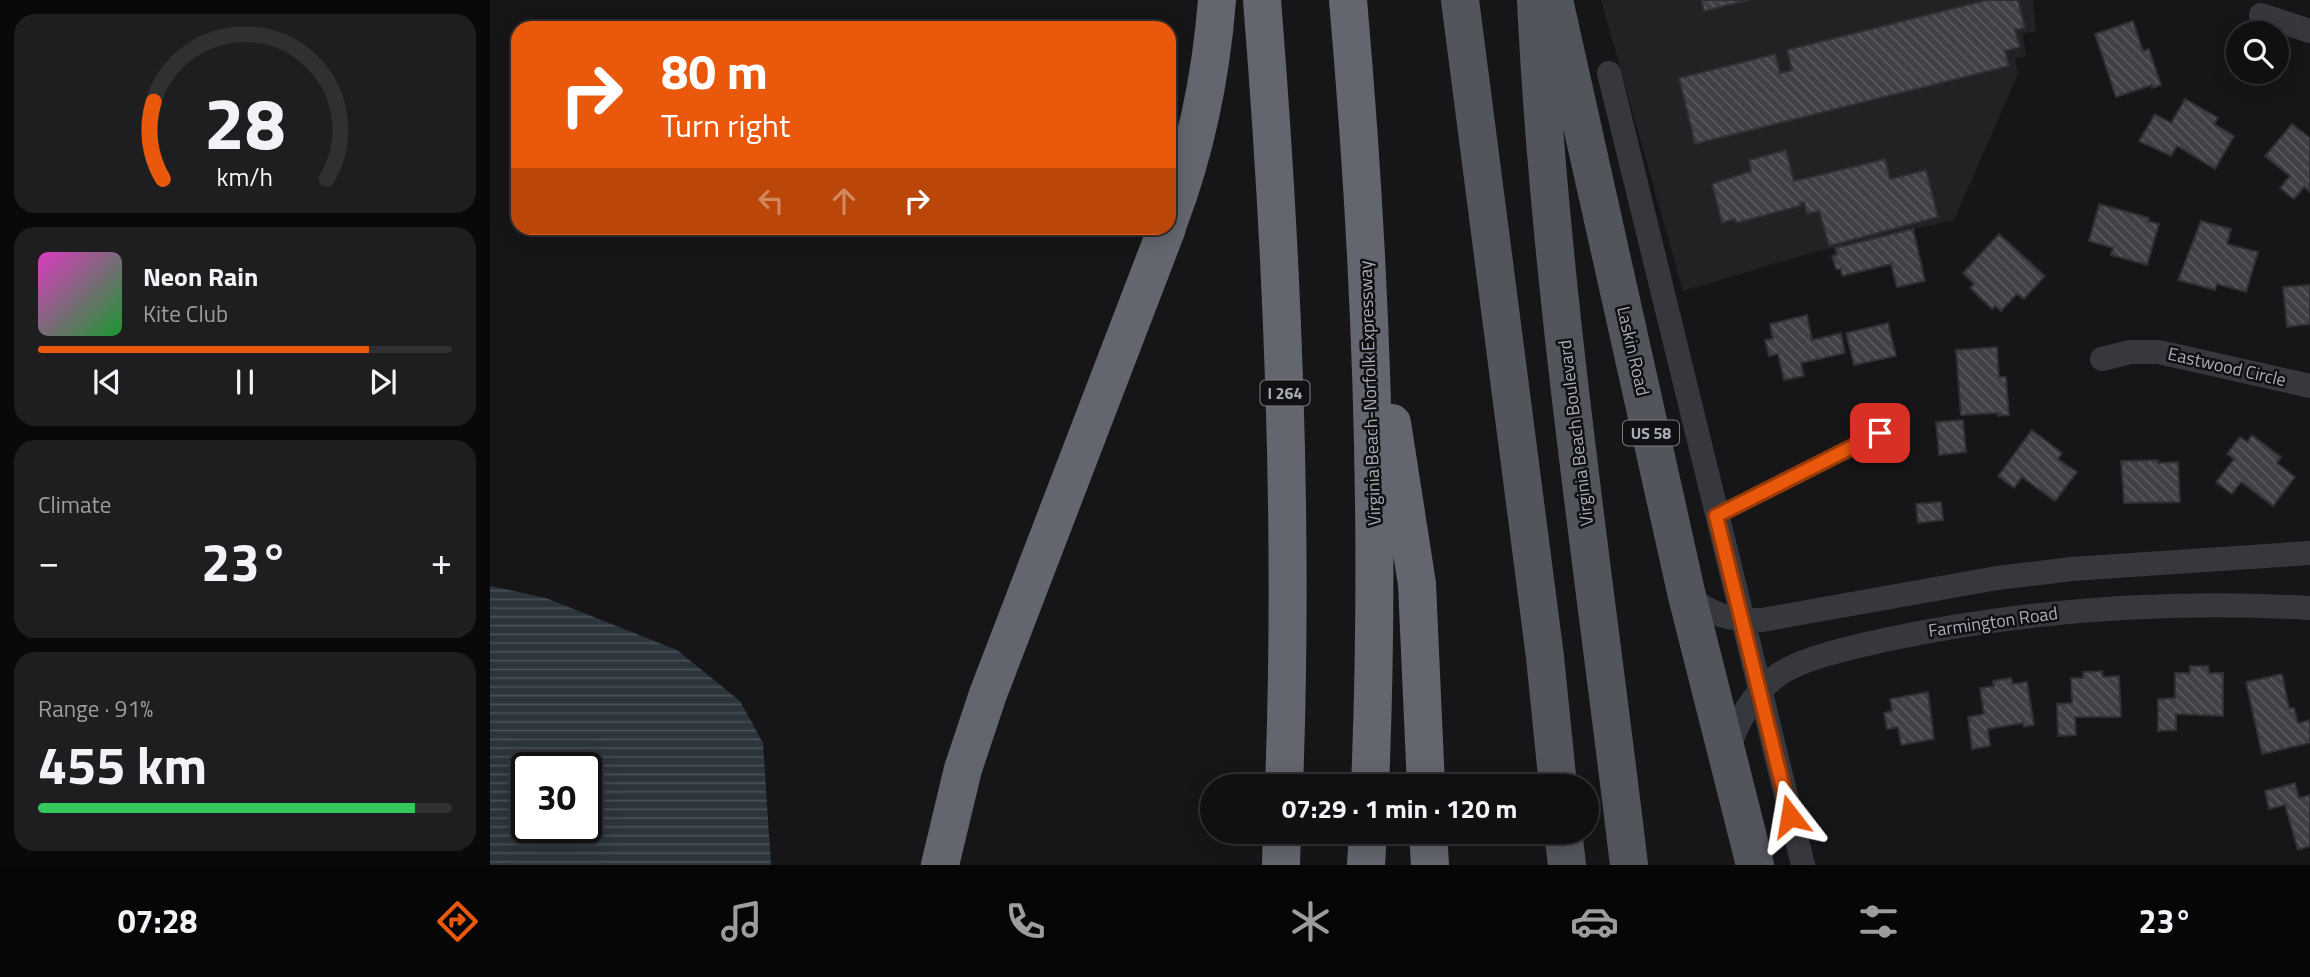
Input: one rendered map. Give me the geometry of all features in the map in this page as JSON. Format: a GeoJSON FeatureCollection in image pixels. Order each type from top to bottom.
{"type":"FeatureCollection","features":[{"type":"Feature","properties":{"kind":"highway"},"geometry":{"type":"LineString","coordinates":[[1176,199],[1198,130],[1212,59],[1217,0]]}},
{"type":"Feature","properties":{"kind":"highway","name":"I 264"},"geometry":{"type":"LineString","coordinates":[[1262,0],[1284,354],[1288,544],[1284,774]]}},
{"type":"Feature","properties":{"kind":"highway","name":"Virginia Beach-Norfolk Expressway"},"geometry":{"type":"LineString","coordinates":[[1348,0],[1366,258],[1373,421],[1374,586],[1370,774]]}},
{"type":"Feature","properties":{"kind":"highway"},"geometry":{"type":"LineString","coordinates":[[940,865],[962,769],[988,694],[1164,235]]}},
{"type":"Feature","properties":{"kind":"highway"},"geometry":{"type":"LineString","coordinates":[[1366,258],[1417,584],[1425,774]]}},
{"type":"Feature","properties":{"kind":"highway"},"geometry":{"type":"LineString","coordinates":[[1281,865],[1282,844]]}},
{"type":"Feature","properties":{"kind":"highway"},"geometry":{"type":"LineString","coordinates":[[1366,865],[1367,844]]}},
{"type":"Feature","properties":{"kind":"highway"},"geometry":{"type":"LineString","coordinates":[[1429,844],[1430,865]]}},
{"type":"Feature","properties":{"kind":"main road"},"geometry":{"type":"LineString","coordinates":[[1460,0],[1558,774]]}},
{"type":"Feature","properties":{"kind":"main road","name":"Virginia Beach Boulevard"},"geometry":{"type":"LineString","coordinates":[[1536,0],[1539,75],[1565,338],[1629,865]]}},
{"type":"Feature","properties":{"kind":"main road","name":"Laskin Road"},"geometry":{"type":"LineString","coordinates":[[1554,0],[1687,596],[1755,865]]}},
{"type":"Feature","properties":{"kind":"main road"},"geometry":{"type":"LineString","coordinates":[[1565,844],[1567,865]]}},
{"type":"Feature","properties":{"kind":"street"},"geometry":{"type":"LineString","coordinates":[[2261,15],[2310,31]]}},
{"type":"Feature","properties":{"kind":"street"},"geometry":{"type":"LineString","coordinates":[[1609,73],[1803,865]]}},
{"type":"Feature","properties":{"kind":"street","name":"Eastwood Circle"},"geometry":{"type":"LineString","coordinates":[[2102,359],[2130,352],[2160,352],[2310,386]]}},
{"type":"Feature","properties":{"kind":"street"},"geometry":{"type":"LineString","coordinates":[[1687,596],[1723,618],[1762,620],[1997,578],[2072,569],[2310,553]]}},
{"type":"Feature","properties":{"kind":"street","name":"Farmington Road"},"geometry":{"type":"LineString","coordinates":[[1727,754],[1735,729],[1759,692],[1780,674],[1805,662],[1860,645],[1950,626],[2040,614],[2159,606],[2310,608]]}},
{"type":"Feature","properties":{"kind":"lane"},"geometry":{"type":"LineString","coordinates":[[1716,516],[1880,433]]}},
{"type":"Feature","properties":{"kind":"shaded area"},"geometry":{"type":"Polygon","coordinates":[[[1601,0],[2033,0],[2036,31],[2023,34],[2026,56],[2015,58],[2018,74],[1954,220],[1814,252],[1683,291],[1601,0]]]}},
{"type":"Feature","properties":{"kind":"shaded area"},"geometry":{"type":"Polygon","coordinates":[[[490,586],[546,598],[677,650],[740,701],[763,743],[771,865],[490,865],[490,586]]]}},
{"type":"Feature","properties":{"kind":"building"},"geometry":{"type":"Polygon","coordinates":[[[1701,0],[1749,0],[1704,11],[1701,0]]]}},
{"type":"Feature","properties":{"kind":"building"},"geometry":{"type":"Polygon","coordinates":[[[1987,0],[2018,0],[2025,28],[2015,30],[2020,47],[2005,51],[2009,66],[1695,144],[1679,78],[1775,54],[1780,73],[1792,70],[1787,50],[1987,0]]]}},
{"type":"Feature","properties":{"kind":"building"},"geometry":{"type":"Polygon","coordinates":[[[2133,21],[2143,51],[2149,49],[2161,85],[2152,88],[2152,85],[2116,97],[2095,34],[2133,21]]]}},
{"type":"Feature","properties":{"kind":"building"},"geometry":{"type":"Polygon","coordinates":[[[2185,99],[2218,118],[2214,124],[2234,136],[2215,169],[2177,146],[2171,156],[2139,141],[2155,114],[2171,123],[2185,99]]]}},
{"type":"Feature","properties":{"kind":"building"},"geometry":{"type":"Polygon","coordinates":[[[2292,124],[2310,138],[2310,192],[2304,187],[2294,199],[2280,188],[2290,176],[2265,156],[2292,124]]]}},
{"type":"Feature","properties":{"kind":"building"},"geometry":{"type":"Polygon","coordinates":[[[1786,150],[1794,181],[1885,159],[1890,179],[1926,170],[1938,217],[1829,246],[1819,211],[1807,214],[1804,202],[1800,203],[1800,206],[1736,223],[1735,219],[1722,223],[1712,184],[1751,171],[1749,160],[1786,150]]]}},
{"type":"Feature","properties":{"kind":"building"},"geometry":{"type":"Polygon","coordinates":[[[2099,204],[2149,218],[2148,221],[2159,224],[2147,265],[2111,255],[2113,248],[2089,241],[2099,204]]]}},
{"type":"Feature","properties":{"kind":"building"},"geometry":{"type":"Polygon","coordinates":[[[2201,221],[2231,229],[2227,244],[2258,252],[2246,292],[2217,284],[2215,290],[2178,280],[2201,221]]]}},
{"type":"Feature","properties":{"kind":"building"},"geometry":{"type":"Polygon","coordinates":[[[1913,229],[1925,281],[1897,287],[1891,264],[1842,276],[1841,269],[1836,269],[1832,256],[1837,255],[1835,248],[1913,229]]]}},
{"type":"Feature","properties":{"kind":"building"},"geometry":{"type":"Polygon","coordinates":[[[1999,234],[2045,276],[2024,299],[2017,294],[2001,311],[1995,306],[1992,309],[1970,288],[1974,284],[1963,273],[1999,234]]]}},
{"type":"Feature","properties":{"kind":"building"},"geometry":{"type":"Polygon","coordinates":[[[2310,285],[2310,324],[2287,327],[2283,287],[2310,285]]]}},
{"type":"Feature","properties":{"kind":"building"},"geometry":{"type":"Polygon","coordinates":[[[1807,315],[1812,340],[1841,333],[1845,353],[1801,363],[1804,376],[1784,380],[1778,354],[1769,356],[1765,340],[1773,339],[1770,324],[1807,315]]]}},
{"type":"Feature","properties":{"kind":"building"},"geometry":{"type":"Polygon","coordinates":[[[1888,323],[1896,356],[1854,365],[1846,333],[1888,323]]]}},
{"type":"Feature","properties":{"kind":"building"},"geometry":{"type":"Polygon","coordinates":[[[1997,347],[1999,377],[2006,377],[2009,415],[1961,415],[1956,350],[1997,347]]]}},
{"type":"Feature","properties":{"kind":"building"},"geometry":{"type":"Polygon","coordinates":[[[1963,420],[1966,452],[1939,455],[1936,422],[1963,420]]]}},
{"type":"Feature","properties":{"kind":"building"},"geometry":{"type":"Polygon","coordinates":[[[2032,430],[2062,453],[2058,459],[2077,472],[2055,501],[2022,477],[2014,488],[1998,476],[2032,430]]]}},
{"type":"Feature","properties":{"kind":"building"},"geometry":{"type":"Polygon","coordinates":[[[2252,435],[2281,457],[2277,463],[2295,477],[2273,506],[2241,482],[2232,494],[2216,482],[2234,459],[2227,454],[2240,437],[2247,442],[2252,435]]]}},
{"type":"Feature","properties":{"kind":"building"},"geometry":{"type":"Polygon","coordinates":[[[2158,460],[2158,463],[2178,462],[2180,502],[2124,503],[2121,461],[2158,460]]]}},
{"type":"Feature","properties":{"kind":"building"},"geometry":{"type":"Polygon","coordinates":[[[1941,502],[1943,520],[1918,523],[1916,504],[1941,502]]]}},
{"type":"Feature","properties":{"kind":"building"},"geometry":{"type":"Polygon","coordinates":[[[2190,666],[2208,666],[2209,673],[2223,673],[2223,716],[2176,714],[2176,730],[2158,731],[2158,699],[2175,698],[2175,673],[2190,673],[2190,666]]]}},
{"type":"Feature","properties":{"kind":"building"},"geometry":{"type":"Polygon","coordinates":[[[2102,671],[2103,677],[2119,676],[2121,717],[2075,717],[2076,735],[2058,736],[2057,704],[2072,703],[2071,678],[2083,678],[2083,672],[2102,671]]]}},
{"type":"Feature","properties":{"kind":"building"},"geometry":{"type":"Polygon","coordinates":[[[2282,674],[2289,708],[2294,708],[2298,723],[2310,720],[2310,743],[2262,754],[2246,682],[2282,674]]]}},
{"type":"Feature","properties":{"kind":"building"},"geometry":{"type":"Polygon","coordinates":[[[2011,678],[2013,684],[2027,682],[2034,725],[2024,727],[2023,723],[1988,729],[1990,746],[1972,749],[1968,717],[1984,714],[1980,688],[1994,686],[1993,681],[2011,678]]]}},
{"type":"Feature","properties":{"kind":"building"},"geometry":{"type":"Polygon","coordinates":[[[1928,692],[1934,739],[1901,745],[1898,727],[1887,729],[1884,713],[1892,711],[1890,699],[1928,692]]]}},
{"type":"Feature","properties":{"kind":"building"},"geometry":{"type":"Polygon","coordinates":[[[2295,783],[2299,798],[2310,795],[2310,846],[2298,850],[2285,805],[2269,809],[2265,791],[2295,783]]]}},
{"type":"Feature","properties":{"kind":"route"},"geometry":{"type":"LineString","coordinates":[[1790,816],[1716,516],[1880,433]]}}]}
